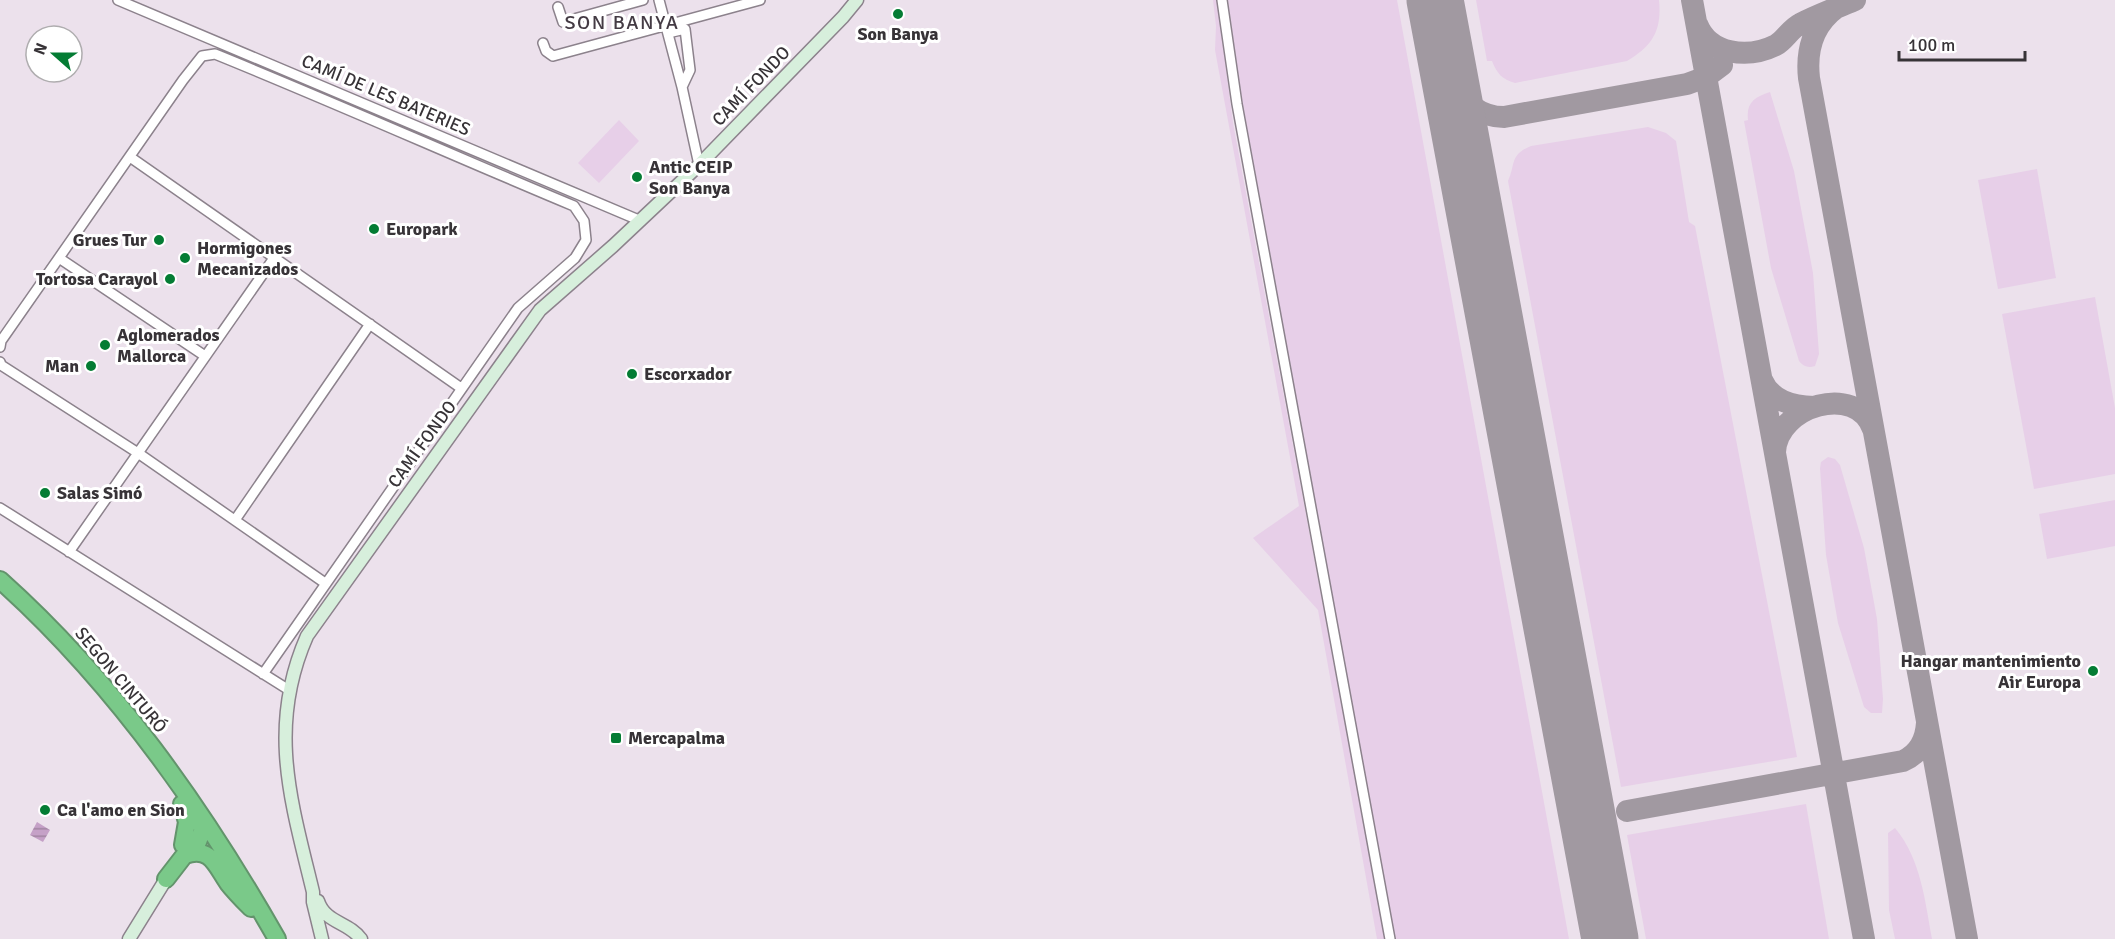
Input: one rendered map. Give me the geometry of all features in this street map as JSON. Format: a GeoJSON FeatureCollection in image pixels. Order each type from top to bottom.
{"type":"FeatureCollection","features":[{"type":"Feature","properties":{"kind":"highway","name":"SEGON CINTURÓ"},"geometry":{"type":"LineString","coordinates":[[0,580],[57,635],[116,702],[169,769],[201,815],[253,905]]}},
{"type":"Feature","properties":{"kind":"highway","name":"SEGON CINTURÓ"},"geometry":{"type":"LineString","coordinates":[[0,580],[109,707],[206,839]]}},
{"type":"Feature","properties":{"kind":"highway"},"geometry":{"type":"LineString","coordinates":[[116,702],[131,727],[201,825],[206,839],[277,939]]}},
{"type":"Feature","properties":{"kind":"highway"},"geometry":{"type":"LineString","coordinates":[[182,804],[187,822],[184,850]]}},
{"type":"Feature","properties":{"kind":"highway"},"geometry":{"type":"LineString","coordinates":[[166,879],[169,868],[184,850],[190,836],[206,839]]}},
{"type":"Feature","properties":{"kind":"highway"},"geometry":{"type":"LineString","coordinates":[[184,850],[210,857],[232,889],[253,905],[269,939]]}},
{"type":"Feature","properties":{"kind":"street","name":"CAMÍ DE LES BATERIES"},"geometry":{"type":"LineString","coordinates":[[118,0],[641,221]]}},
{"type":"Feature","properties":{"kind":"street"},"geometry":{"type":"LineString","coordinates":[[558,7],[563,22],[643,0]]}},
{"type":"Feature","properties":{"kind":"street"},"geometry":{"type":"LineString","coordinates":[[659,0],[682,87],[699,165]]}},
{"type":"Feature","properties":{"kind":"street"},"geometry":{"type":"LineString","coordinates":[[543,43],[546,51],[553,56],[667,28],[760,0]]}},
{"type":"Feature","properties":{"kind":"street","name":"CAMÍ FONDO"},"geometry":{"type":"LineString","coordinates":[[322,939],[288,782],[285,743],[289,690],[295,663],[307,636],[540,310],[641,221],[699,165],[857,0]]}},
{"type":"Feature","properties":{"kind":"street"},"geometry":{"type":"LineString","coordinates":[[1222,0],[1237,104],[1390,939]]}},
{"type":"Feature","properties":{"kind":"street"},"geometry":{"type":"LineString","coordinates":[[667,28],[685,29],[690,70],[682,87]]}},
{"type":"Feature","properties":{"kind":"street"},"geometry":{"type":"LineString","coordinates":[[0,347],[1,341],[202,56],[215,54],[322,97],[411,138],[574,206],[584,221],[586,240],[575,258],[518,308],[263,674]]}},
{"type":"Feature","properties":{"kind":"street"},"geometry":{"type":"LineString","coordinates":[[130,157],[461,388]]}},
{"type":"Feature","properties":{"kind":"street"},"geometry":{"type":"LineString","coordinates":[[59,258],[206,357]]}},
{"type":"Feature","properties":{"kind":"street"},"geometry":{"type":"LineString","coordinates":[[69,552],[274,258]]}},
{"type":"Feature","properties":{"kind":"street"},"geometry":{"type":"LineString","coordinates":[[235,520],[370,324]]}},
{"type":"Feature","properties":{"kind":"street"},"geometry":{"type":"LineString","coordinates":[[0,362],[1,365],[138,453],[325,583]]}},
{"type":"Feature","properties":{"kind":"street"},"geometry":{"type":"LineString","coordinates":[[0,508],[289,690]]}},
{"type":"Feature","properties":{"kind":"street"},"geometry":{"type":"LineString","coordinates":[[129,939],[166,879]]}},
{"type":"Feature","properties":{"kind":"street"},"geometry":{"type":"LineString","coordinates":[[313,892],[325,914],[350,929],[361,939]]}},
{"type":"Feature","properties":{"kind":"street"},"geometry":{"type":"LineString","coordinates":[[322,939],[335,928],[350,929]]}},
{"type":"Feature","properties":{"kind":"shaded area"},"geometry":{"type":"Polygon","coordinates":[[[1213,0],[1217,0],[1233,123],[1385,939],[1377,939],[1318,610],[1253,538],[1299,506],[1215,50],[1216,26],[1213,0]]]}},
{"type":"Feature","properties":{"kind":"shaded area"},"geometry":{"type":"Polygon","coordinates":[[[1228,0],[1397,0],[1569,939],[1395,939],[1241,94],[1228,0]]]}},
{"type":"Feature","properties":{"kind":"shaded area"},"geometry":{"type":"Polygon","coordinates":[[[1476,0],[1659,0],[1660,11],[1654,36],[1643,49],[1627,61],[1515,83],[1500,75],[1492,61],[1487,61],[1476,0]]]}},
{"type":"Feature","properties":{"kind":"shaded area"},"geometry":{"type":"Polygon","coordinates":[[[1770,92],[1794,171],[1813,273],[1819,354],[1813,367],[1804,366],[1799,361],[1771,268],[1744,121],[1748,120],[1748,109],[1752,102],[1770,92]]]}},
{"type":"Feature","properties":{"kind":"shaded area"},"geometry":{"type":"Polygon","coordinates":[[[619,120],[639,141],[599,183],[578,163],[619,120]]]}},
{"type":"Feature","properties":{"kind":"shaded area"},"geometry":{"type":"Polygon","coordinates":[[[1648,127],[1666,133],[1676,141],[1689,222],[1695,226],[1797,757],[1621,787],[1508,181],[1516,157],[1531,146],[1648,127]]]}},
{"type":"Feature","properties":{"kind":"shaded area"},"geometry":{"type":"Polygon","coordinates":[[[2037,169],[2056,278],[1998,289],[1978,180],[2037,169]]]}},
{"type":"Feature","properties":{"kind":"shaded area"},"geometry":{"type":"Polygon","coordinates":[[[2095,297],[2115,408],[2115,474],[2034,489],[2002,314],[2095,297]]]}},
{"type":"Feature","properties":{"kind":"shaded area"},"geometry":{"type":"Polygon","coordinates":[[[1828,457],[1835,459],[1840,465],[1864,548],[1877,619],[1882,713],[1871,713],[1864,707],[1838,623],[1826,555],[1820,468],[1821,462],[1828,457]]]}},
{"type":"Feature","properties":{"kind":"shaded area"},"geometry":{"type":"Polygon","coordinates":[[[2115,500],[2115,546],[2047,559],[2039,514],[2115,500]]]}},
{"type":"Feature","properties":{"kind":"shaded area"},"geometry":{"type":"Polygon","coordinates":[[[1806,804],[1829,939],[1646,939],[1627,835],[1806,804]]]}},
{"type":"Feature","properties":{"kind":"shaded area"},"geometry":{"type":"Polygon","coordinates":[[[37,822],[50,830],[43,842],[30,835],[37,822]]]}},
{"type":"Feature","properties":{"kind":"shaded area"},"geometry":{"type":"Polygon","coordinates":[[[1895,828],[1911,853],[1921,881],[1932,939],[1895,939],[1889,910],[1888,833],[1895,828]]]}},
{"type":"Feature","properties":{"kind":"taxiway"},"geometry":{"type":"LineString","coordinates":[[1692,0],[1864,939]]}},
{"type":"Feature","properties":{"kind":"taxiway"},"geometry":{"type":"LineString","coordinates":[[1697,24],[1710,42],[1720,48],[1742,53],[1754,52],[1776,45],[1800,24],[1855,0]]}},
{"type":"Feature","properties":{"kind":"taxiway"},"geometry":{"type":"LineString","coordinates":[[1836,8],[1822,22],[1813,39],[1810,48],[1809,78],[1967,939]]}},
{"type":"Feature","properties":{"kind":"taxiway"},"geometry":{"type":"LineString","coordinates":[[1450,83],[1467,102],[1479,111],[1504,117],[1687,84],[1706,77],[1722,65]]}},
{"type":"Feature","properties":{"kind":"taxiway"},"geometry":{"type":"LineString","coordinates":[[1762,380],[1777,398],[1798,405],[1814,407]]}},
{"type":"Feature","properties":{"kind":"taxiway"},"geometry":{"type":"LineString","coordinates":[[1775,452],[1779,436],[1789,422],[1802,412],[1818,406],[1835,403],[1851,406],[1864,415],[1873,429]]}},
{"type":"Feature","properties":{"kind":"taxiway"},"geometry":{"type":"LineString","coordinates":[[1627,811],[1903,761],[1921,746],[1927,723]]}},
{"type":"Feature","properties":{"kind":"runway"},"geometry":{"type":"LineString","coordinates":[[1435,0],[1610,939]]}},
{"type":"Feature","properties":{"kind":"place","name":"Son Banya"},"geometry":{"type":"Point","coordinates":[898,14]}},
{"type":"Feature","properties":{"kind":"place","name":"Antic CEIP Son Banya"},"geometry":{"type":"Point","coordinates":[637,177]}},
{"type":"Feature","properties":{"kind":"place","name":"Europark"},"geometry":{"type":"Point","coordinates":[374,229]}},
{"type":"Feature","properties":{"kind":"place","name":"Grues Tur"},"geometry":{"type":"Point","coordinates":[159,240]}},
{"type":"Feature","properties":{"kind":"place","name":"Hormigones Mecanizados"},"geometry":{"type":"Point","coordinates":[185,258]}},
{"type":"Feature","properties":{"kind":"place","name":"Tortosa Carayol"},"geometry":{"type":"Point","coordinates":[170,279]}},
{"type":"Feature","properties":{"kind":"place","name":"Aglomerados Mallorca"},"geometry":{"type":"Point","coordinates":[105,345]}},
{"type":"Feature","properties":{"kind":"place","name":"Man"},"geometry":{"type":"Point","coordinates":[91,366]}},
{"type":"Feature","properties":{"kind":"place","name":"Escorxador"},"geometry":{"type":"Point","coordinates":[632,374]}},
{"type":"Feature","properties":{"kind":"place","name":"Salas Simó"},"geometry":{"type":"Point","coordinates":[45,493]}},
{"type":"Feature","properties":{"kind":"place","name":"Hangar mantenimiento Air Europa"},"geometry":{"type":"Point","coordinates":[2093,671]}},
{"type":"Feature","properties":{"kind":"place","name":"Mercapalma"},"geometry":{"type":"Point","coordinates":[616,738]}},
{"type":"Feature","properties":{"kind":"place","name":"Ca l'amo en Sion"},"geometry":{"type":"Point","coordinates":[45,810]}},
{"type":"Feature","properties":{"kind":"district","name":"SON BANYA"},"geometry":{"type":"Point","coordinates":[622,22]}}]}
